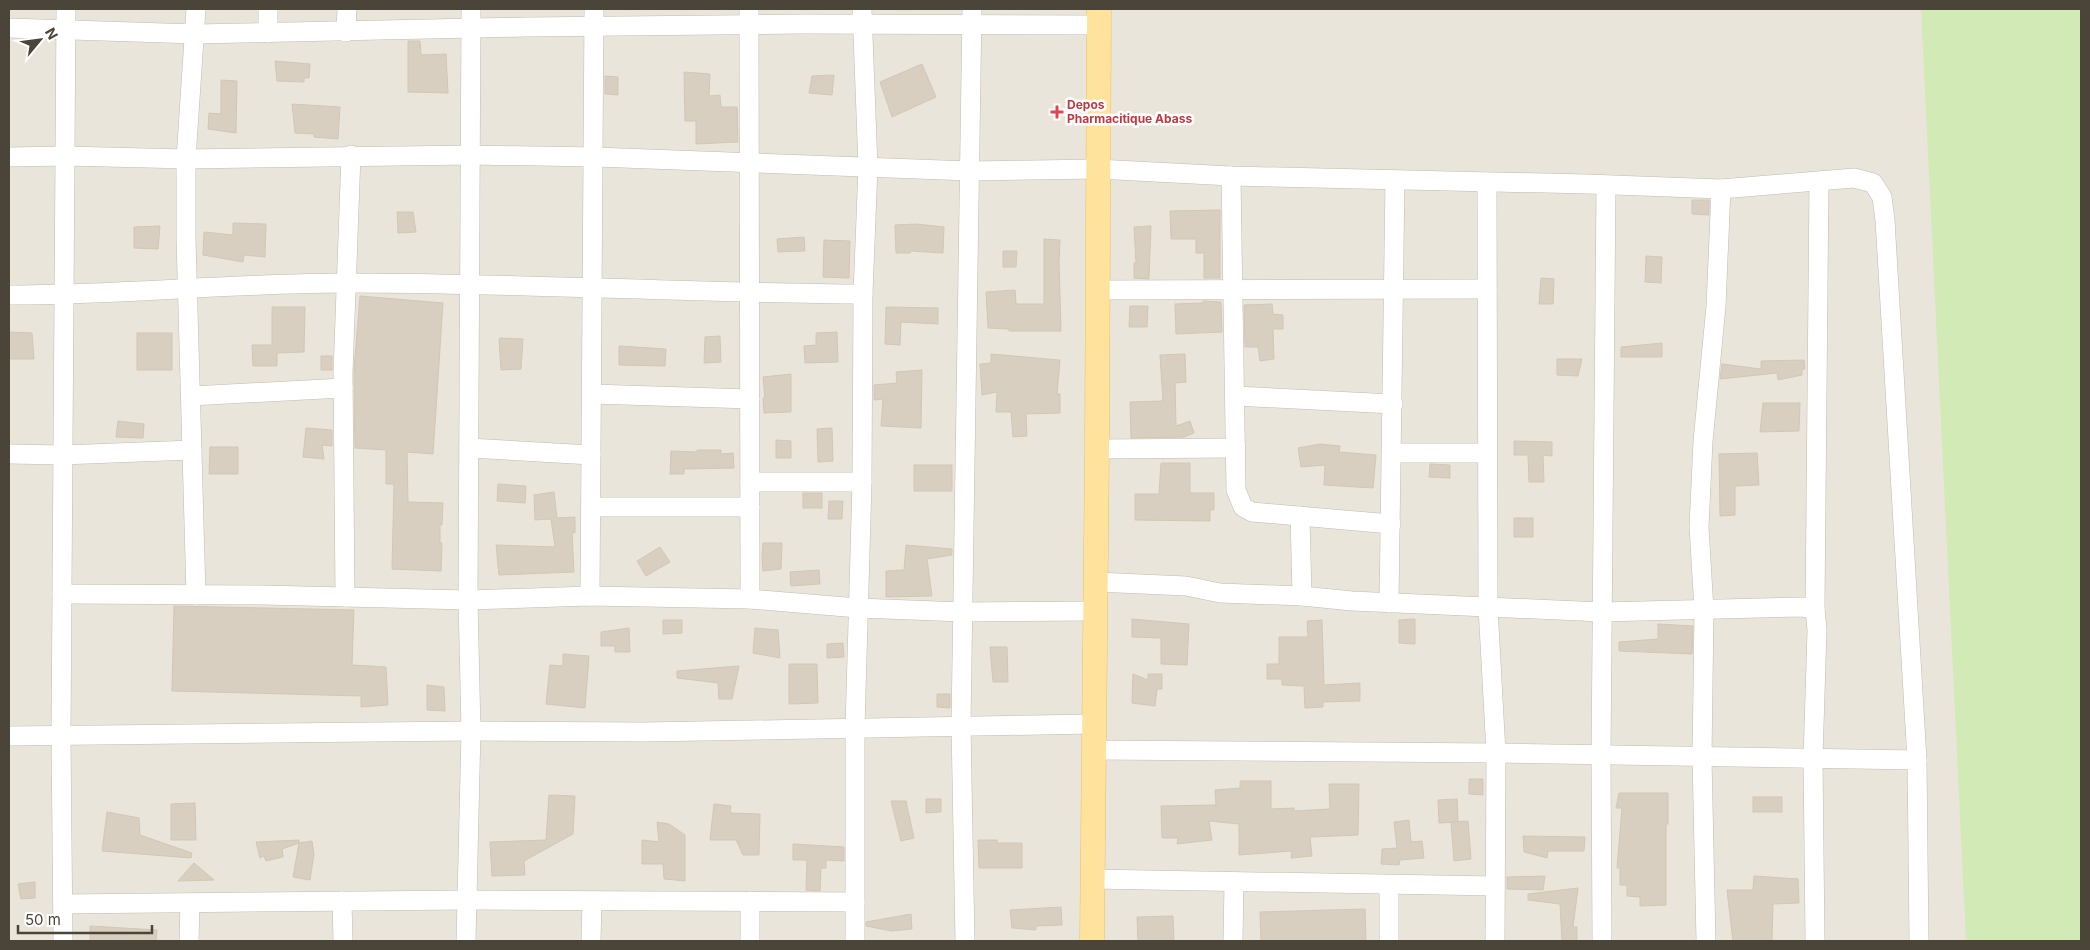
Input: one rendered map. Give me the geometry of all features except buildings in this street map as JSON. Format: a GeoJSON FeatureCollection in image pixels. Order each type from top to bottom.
{"type":"FeatureCollection","features":[{"type":"Feature","properties":{"kind":"main road"},"geometry":{"type":"LineString","coordinates":[[1092,941],[1099,17]]}},
{"type":"Feature","properties":{"kind":"street"},"geometry":{"type":"LineString","coordinates":[[63,941],[61,737],[66,9]]}},
{"type":"Feature","properties":{"kind":"street"},"geometry":{"type":"LineString","coordinates":[[196,9],[196,34],[186,159],[186,238],[196,595]]}},
{"type":"Feature","properties":{"kind":"street"},"geometry":{"type":"LineString","coordinates":[[268,9],[268,33]]}},
{"type":"Feature","properties":{"kind":"street"},"geometry":{"type":"LineString","coordinates":[[346,32],[347,9]]}},
{"type":"Feature","properties":{"kind":"street"},"geometry":{"type":"LineString","coordinates":[[466,941],[471,731],[468,600],[470,9]]}},
{"type":"Feature","properties":{"kind":"street"},"geometry":{"type":"LineString","coordinates":[[965,941],[961,725],[972,16]]}},
{"type":"Feature","properties":{"kind":"street"},"geometry":{"type":"LineString","coordinates":[[749,17],[750,599]]}},
{"type":"Feature","properties":{"kind":"street"},"geometry":{"type":"LineString","coordinates":[[855,941],[855,728],[862,482],[863,294],[868,167],[862,17]]}},
{"type":"Feature","properties":{"kind":"street"},"geometry":{"type":"LineString","coordinates":[[9,28],[196,34],[470,29],[595,18],[1099,17]]}},
{"type":"Feature","properties":{"kind":"street"},"geometry":{"type":"LineString","coordinates":[[590,596],[595,18]]}},
{"type":"Feature","properties":{"kind":"street"},"geometry":{"type":"LineString","coordinates":[[345,597],[343,388],[351,155]]}},
{"type":"Feature","properties":{"kind":"street"},"geometry":{"type":"LineString","coordinates":[[9,157],[66,156],[186,159],[351,155],[471,155],[595,157],[970,171],[1097,169],[1231,176],[1720,189],[1854,178],[1874,183],[1882,197],[1917,760],[1919,941]]}},
{"type":"Feature","properties":{"kind":"street"},"geometry":{"type":"LineString","coordinates":[[1231,176],[1236,490],[1243,507],[1252,512],[1391,524]]}},
{"type":"Feature","properties":{"kind":"street"},"geometry":{"type":"LineString","coordinates":[[1389,603],[1393,453],[1395,180]]}},
{"type":"Feature","properties":{"kind":"street"},"geometry":{"type":"LineString","coordinates":[[1815,941],[1813,759],[1817,630],[1819,181]]}},
{"type":"Feature","properties":{"kind":"street"},"geometry":{"type":"LineString","coordinates":[[1487,182],[1488,607],[1496,753],[1494,941]]}},
{"type":"Feature","properties":{"kind":"street"},"geometry":{"type":"LineString","coordinates":[[1602,941],[1601,756],[1606,185]]}},
{"type":"Feature","properties":{"kind":"street"},"geometry":{"type":"LineString","coordinates":[[1706,941],[1702,758],[1704,610],[1699,527],[1704,441],[1716,306],[1720,189]]}},
{"type":"Feature","properties":{"kind":"street"},"geometry":{"type":"LineString","coordinates":[[9,295],[63,295],[346,283],[593,286],[750,293],[863,294]]}},
{"type":"Feature","properties":{"kind":"street"},"geometry":{"type":"LineString","coordinates":[[1098,290],[1487,289]]}},
{"type":"Feature","properties":{"kind":"street"},"geometry":{"type":"LineString","coordinates":[[191,396],[343,388]]}},
{"type":"Feature","properties":{"kind":"street"},"geometry":{"type":"LineString","coordinates":[[592,394],[750,399]]}},
{"type":"Feature","properties":{"kind":"street"},"geometry":{"type":"LineString","coordinates":[[1235,396],[1393,404]]}},
{"type":"Feature","properties":{"kind":"street"},"geometry":{"type":"LineString","coordinates":[[469,448],[592,455]]}},
{"type":"Feature","properties":{"kind":"street"},"geometry":{"type":"LineString","coordinates":[[1097,449],[1236,448]]}},
{"type":"Feature","properties":{"kind":"street"},"geometry":{"type":"LineString","coordinates":[[9,454],[62,455],[192,450]]}},
{"type":"Feature","properties":{"kind":"street"},"geometry":{"type":"LineString","coordinates":[[1393,453],[1487,454]]}},
{"type":"Feature","properties":{"kind":"street"},"geometry":{"type":"LineString","coordinates":[[750,482],[862,482]]}},
{"type":"Feature","properties":{"kind":"street"},"geometry":{"type":"LineString","coordinates":[[591,507],[750,507]]}},
{"type":"Feature","properties":{"kind":"street"},"geometry":{"type":"LineString","coordinates":[[1300,516],[1302,596]]}},
{"type":"Feature","properties":{"kind":"street"},"geometry":{"type":"LineString","coordinates":[[1096,582],[1186,586],[1220,593],[1302,596],[1389,603],[1602,612],[1802,607],[1816,609]]}},
{"type":"Feature","properties":{"kind":"street"},"geometry":{"type":"LineString","coordinates":[[62,594],[468,600],[590,596],[750,599],[858,608],[963,612],[1096,611]]}},
{"type":"Feature","properties":{"kind":"street"},"geometry":{"type":"LineString","coordinates":[[9,736],[61,737],[471,731],[645,732],[1093,724]]}},
{"type":"Feature","properties":{"kind":"street"},"geometry":{"type":"LineString","coordinates":[[1093,750],[1496,753],[1702,758],[1917,760]]}},
{"type":"Feature","properties":{"kind":"street"},"geometry":{"type":"LineString","coordinates":[[1092,879],[1494,886]]}},
{"type":"Feature","properties":{"kind":"street"},"geometry":{"type":"LineString","coordinates":[[1233,941],[1234,882]]}},
{"type":"Feature","properties":{"kind":"street"},"geometry":{"type":"LineString","coordinates":[[1389,885],[1389,941]]}},
{"type":"Feature","properties":{"kind":"street"},"geometry":{"type":"LineString","coordinates":[[63,904],[467,900],[855,902]]}},
{"type":"Feature","properties":{"kind":"street"},"geometry":{"type":"LineString","coordinates":[[342,901],[343,941]]}},
{"type":"Feature","properties":{"kind":"street"},"geometry":{"type":"LineString","coordinates":[[591,941],[592,901]]}},
{"type":"Feature","properties":{"kind":"street"},"geometry":{"type":"LineString","coordinates":[[750,901],[750,941]]}},
{"type":"Feature","properties":{"kind":"street"},"geometry":{"type":"LineString","coordinates":[[189,941],[190,903]]}},
{"type":"Feature","properties":{"kind":"shaded area"},"geometry":{"type":"Polygon","coordinates":[[[9,9],[2081,9],[2081,941],[9,941],[9,9]]]}},
{"type":"Feature","properties":{"kind":"green space"},"geometry":{"type":"Polygon","coordinates":[[[1921,9],[2081,9],[2081,941],[1966,941],[1921,9]]]}},
{"type":"Feature","properties":{"kind":"place","name":"Depos Pharmacitique Abass"},"geometry":{"type":"Point","coordinates":[1057,112]}}]}
